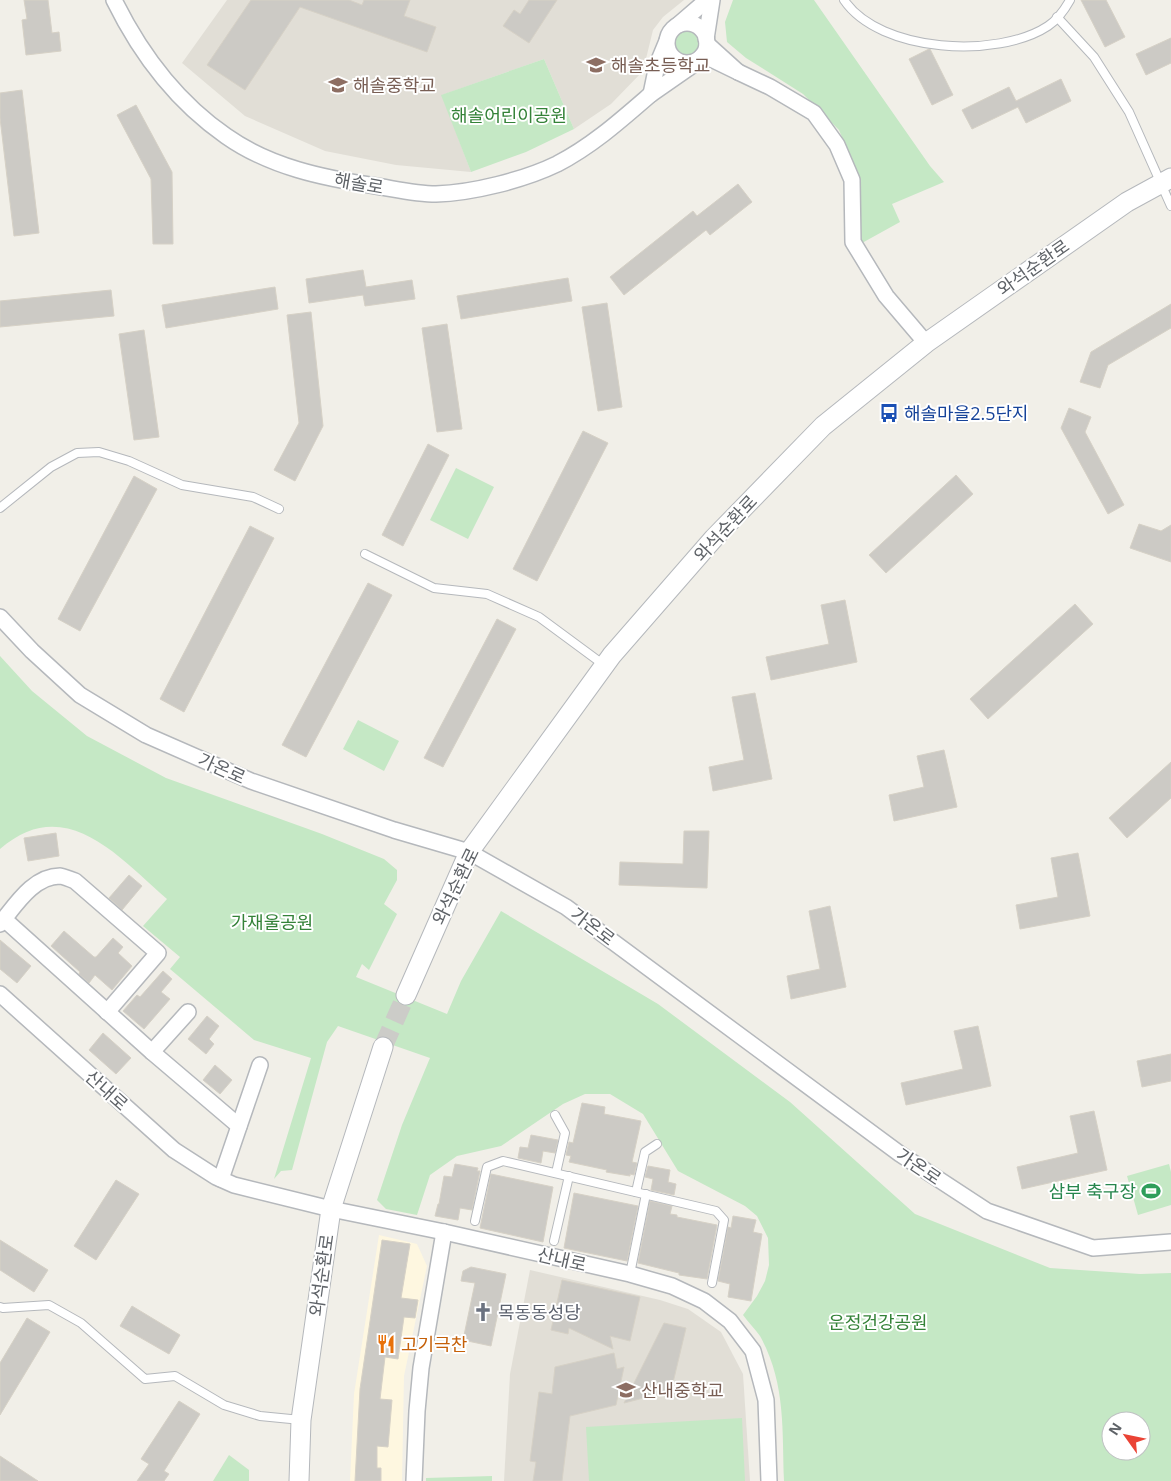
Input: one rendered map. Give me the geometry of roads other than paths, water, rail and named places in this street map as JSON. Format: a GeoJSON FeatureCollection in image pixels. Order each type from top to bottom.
{"type":"FeatureCollection","features":[{"type":"Feature","properties":{"kind":"street","name":"해솔로"},"geometry":{"type":"LineString","coordinates":[[114,0],[128,28],[157,70],[200,115],[226,137],[288,168],[331,179],[404,191],[436,194],[475,190],[532,174],[556,164],[594,142],[651,94],[697,62],[705,46]]}},
{"type":"Feature","properties":{"kind":"street"},"geometry":{"type":"LineString","coordinates":[[651,94],[657,65],[672,29],[707,0]]}},
{"type":"Feature","properties":{"kind":"street"},"geometry":{"type":"LineString","coordinates":[[667,41],[671,54],[681,61],[693,61],[705,46],[712,0]]}},
{"type":"Feature","properties":{"kind":"street"},"geometry":{"type":"LineString","coordinates":[[678,25],[684,23],[697,26],[703,30],[705,46],[738,72],[770,87],[814,113],[837,145],[852,180],[853,242],[886,296],[926,343]]}},
{"type":"Feature","properties":{"kind":"street","name":"와석순환로"},"geometry":{"type":"LineString","coordinates":[[406,995],[469,852],[604,665],[714,538],[816,433],[926,343],[1127,202],[1166,180]]}},
{"type":"Feature","properties":{"kind":"street","name":"가온로"},"geometry":{"type":"LineString","coordinates":[[0,617],[32,651],[80,695],[146,735],[251,781],[394,830],[469,852],[566,907],[900,1154],[988,1211],[1093,1248],[1171,1242]]}},
{"type":"Feature","properties":{"kind":"street"},"geometry":{"type":"LineString","coordinates":[[107,1012],[158,953],[75,881],[60,876],[46,879],[31,888],[2,922],[239,1126]]}},
{"type":"Feature","properties":{"kind":"street","name":"산내로"},"geometry":{"type":"LineString","coordinates":[[0,994],[174,1150],[234,1185],[331,1209],[444,1232],[630,1274],[672,1286],[704,1301],[730,1321],[753,1352],[766,1400],[769,1481]]}},
{"type":"Feature","properties":{"kind":"street"},"geometry":{"type":"LineString","coordinates":[[152,1052],[188,1012]]}},
{"type":"Feature","properties":{"kind":"street","name":"와석순환로"},"geometry":{"type":"LineString","coordinates":[[299,1481],[301,1420],[331,1209],[383,1046]]}},
{"type":"Feature","properties":{"kind":"street"},"geometry":{"type":"LineString","coordinates":[[221,1179],[260,1065]]}},
{"type":"Feature","properties":{"kind":"street"},"geometry":{"type":"LineString","coordinates":[[414,1481],[421,1368],[444,1232]]}},
{"type":"Feature","properties":{"kind":"lane"},"geometry":{"type":"LineString","coordinates":[[844,0],[861,18],[889,33],[930,44],[953,46],[980,46],[1015,41],[1049,26],[1070,0]]}},
{"type":"Feature","properties":{"kind":"lane"},"geometry":{"type":"LineString","coordinates":[[1057,17],[1094,58],[1129,112],[1166,180],[1171,206]]}},
{"type":"Feature","properties":{"kind":"lane"},"geometry":{"type":"LineString","coordinates":[[0,508],[51,467],[77,454],[99,452],[130,461],[182,485],[253,497],[279,509]]}},
{"type":"Feature","properties":{"kind":"lane"},"geometry":{"type":"LineString","coordinates":[[366,554],[434,588],[487,594],[539,617],[604,665]]}},
{"type":"Feature","properties":{"kind":"lane"},"geometry":{"type":"LineString","coordinates":[[555,1116],[565,1133],[556,1173]]}},
{"type":"Feature","properties":{"kind":"lane"},"geometry":{"type":"LineString","coordinates":[[636,1192],[646,1152],[657,1144]]}},
{"type":"Feature","properties":{"kind":"lane"},"geometry":{"type":"LineString","coordinates":[[475,1221],[487,1167],[503,1161],[716,1210],[724,1220],[712,1283]]}},
{"type":"Feature","properties":{"kind":"lane"},"geometry":{"type":"LineString","coordinates":[[554,1241],[569,1176]]}},
{"type":"Feature","properties":{"kind":"lane"},"geometry":{"type":"LineString","coordinates":[[630,1274],[646,1194]]}},
{"type":"Feature","properties":{"kind":"lane"},"geometry":{"type":"LineString","coordinates":[[0,1307],[48,1306],[81,1323],[144,1379],[175,1376],[224,1405],[260,1416],[301,1420]]}},
{"type":"Feature","properties":{"kind":"tunnel"},"geometry":{"type":"LineString","coordinates":[[383,1047],[406,995]]}},
{"type":"Feature","properties":{"kind":"place","name":"해솔초등학교"},"geometry":{"type":"Point","coordinates":[596,65]}},
{"type":"Feature","properties":{"kind":"place","name":"해솔중학교"},"geometry":{"type":"Point","coordinates":[338,85]}},
{"type":"Feature","properties":{"kind":"place","name":"해솔마을2.5단지"},"geometry":{"type":"Point","coordinates":[889,413]}},
{"type":"Feature","properties":{"kind":"place","name":"삼부 축구장"},"geometry":{"type":"Point","coordinates":[1151,1191]}},
{"type":"Feature","properties":{"kind":"place","name":"목동동성당"},"geometry":{"type":"Point","coordinates":[483,1312]}},
{"type":"Feature","properties":{"kind":"place","name":"고기극찬"},"geometry":{"type":"Point","coordinates":[386,1344]}},
{"type":"Feature","properties":{"kind":"place","name":"산내중학교"},"geometry":{"type":"Point","coordinates":[626,1390]}},
{"type":"Feature","properties":{"kind":"park label","name":"해솔어린이공원"},"geometry":{"type":"Point","coordinates":[509,115]}},
{"type":"Feature","properties":{"kind":"park label","name":"가재울공원"},"geometry":{"type":"Point","coordinates":[272,922]}},
{"type":"Feature","properties":{"kind":"park label","name":"운정건강공원"},"geometry":{"type":"Point","coordinates":[878,1322]}}]}
